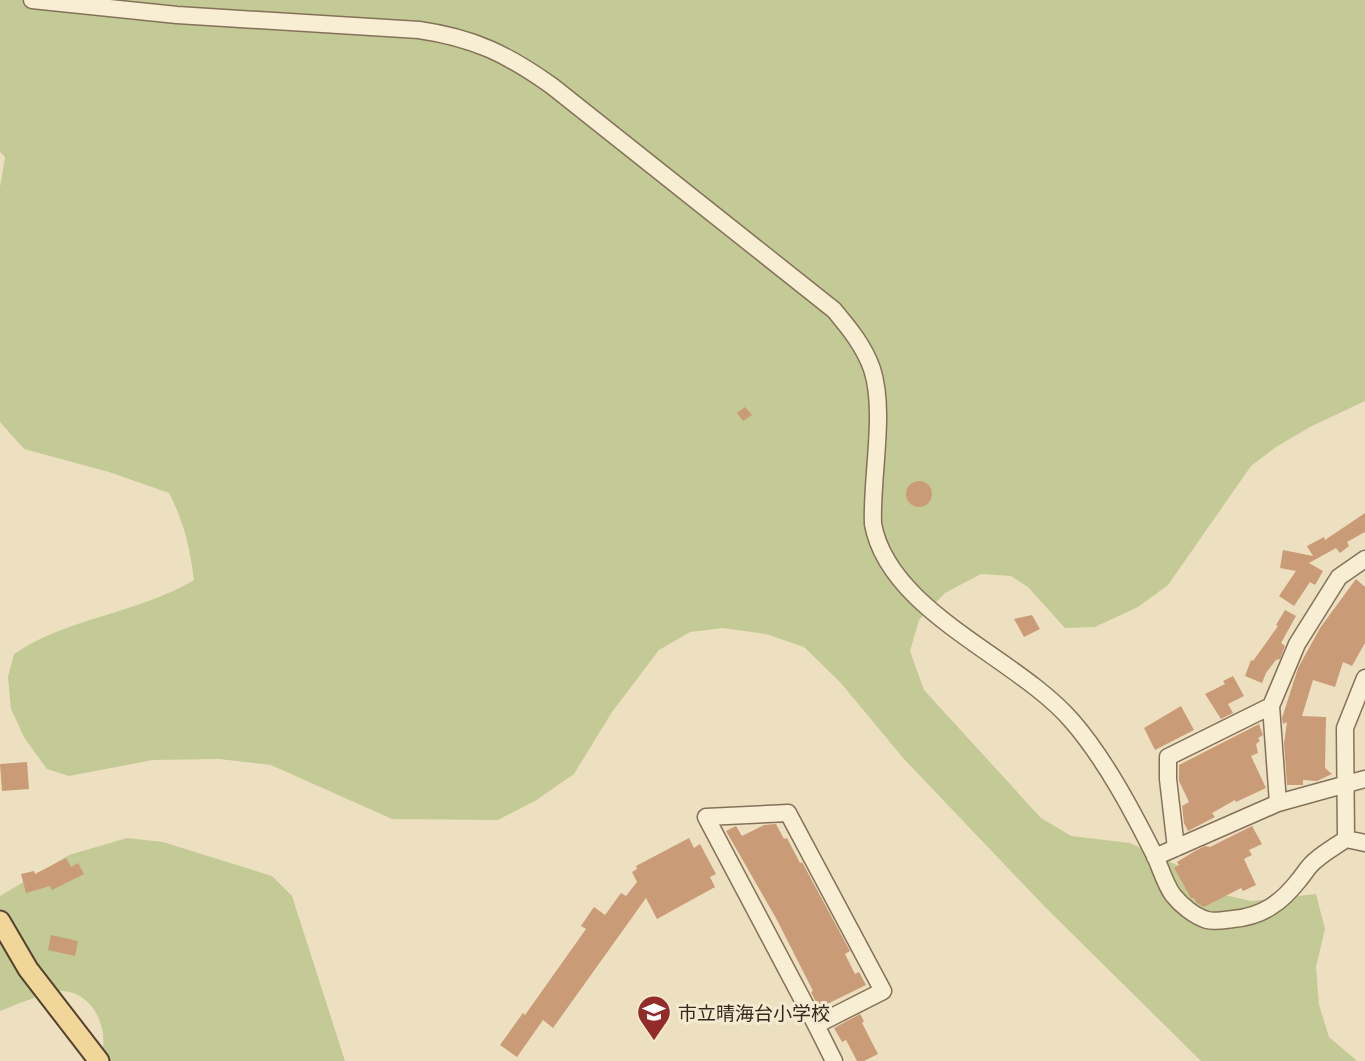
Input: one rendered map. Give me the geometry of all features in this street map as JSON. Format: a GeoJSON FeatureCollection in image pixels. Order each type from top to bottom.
{"type":"FeatureCollection","features":[{"type":"Feature","properties":{"kind":"main road"},"geometry":{"type":"LineString","coordinates":[[0,922],[28,969],[99,1061]]}},
{"type":"Feature","properties":{"kind":"street"},"geometry":{"type":"LineString","coordinates":[[32,0],[177,15],[419,30],[451,35],[517,61],[834,310],[857,338],[872,369],[876,395],[873,524],[876,538],[893,572],[906,588],[1053,701],[1073,722],[1099,758],[1156,857],[1172,894],[1186,909],[1208,920],[1249,917],[1271,909],[1290,892],[1314,861],[1346,839],[1365,843]]}},
{"type":"Feature","properties":{"kind":"street"},"geometry":{"type":"LineString","coordinates":[[1278,803],[1271,706],[1297,644],[1339,577],[1364,563]]}},
{"type":"Feature","properties":{"kind":"street"},"geometry":{"type":"LineString","coordinates":[[1346,839],[1345,728],[1358,711],[1365,678]]}},
{"type":"Feature","properties":{"kind":"street"},"geometry":{"type":"LineString","coordinates":[[1176,848],[1168,757],[1271,706]]}},
{"type":"Feature","properties":{"kind":"street"},"geometry":{"type":"LineString","coordinates":[[1156,857],[1278,803],[1365,779]]}},
{"type":"Feature","properties":{"kind":"street"},"geometry":{"type":"LineString","coordinates":[[816,1025],[883,991],[788,813],[706,817],[834,1061]]}},
{"type":"Feature","properties":{"kind":"green space"},"geometry":{"type":"Polygon","coordinates":[[[0,0],[1365,0],[1365,401],[1310,427],[1251,466],[1168,585],[1138,607],[1095,627],[1065,628],[1028,587],[1011,576],[981,574],[945,593],[919,620],[910,651],[924,690],[1041,818],[1071,836],[1130,843],[1183,868],[1216,893],[1251,901],[1316,894],[1325,929],[1316,967],[1319,1005],[1329,1037],[1357,1061],[1201,1061],[1045,907],[904,759],[840,682],[804,647],[766,634],[723,628],[690,632],[659,650],[612,712],[574,774],[535,801],[498,820],[392,819],[271,765],[219,759],[153,760],[69,776],[47,769],[25,739],[11,709],[8,677],[14,654],[57,632],[150,601],[194,580],[186,535],[169,493],[109,472],[24,449],[0,422],[0,187],[5,157],[0,152],[0,0]]]}},
{"type":"Feature","properties":{"kind":"green space"},"geometry":{"type":"Polygon","coordinates":[[[127,838],[163,842],[272,876],[292,896],[345,1061],[99,1061],[103,1039],[98,1016],[92,1006],[74,993],[49,993],[0,1011],[0,896],[69,855],[127,838]]]}},
{"type":"Feature","properties":{"kind":"building"},"geometry":{"type":"Polygon","coordinates":[[[745,407],[752,415],[743,421],[737,413],[745,407]]]}},
{"type":"Feature","properties":{"kind":"building"},"geometry":{"type":"Polygon","coordinates":[[[919,481],[928,485],[932,494],[928,503],[919,507],[910,503],[906,494],[910,485],[919,481]]]}},
{"type":"Feature","properties":{"kind":"building"},"geometry":{"type":"Polygon","coordinates":[[[1365,513],[1365,532],[1347,542],[1349,546],[1340,553],[1336,548],[1309,563],[1323,571],[1315,585],[1310,582],[1294,606],[1279,596],[1296,571],[1280,568],[1283,550],[1313,556],[1307,546],[1324,537],[1325,540],[1365,513]]]}},
{"type":"Feature","properties":{"kind":"building"},"geometry":{"type":"Polygon","coordinates":[[[1356,579],[1365,587],[1365,643],[1352,666],[1343,662],[1335,687],[1313,680],[1302,716],[1326,717],[1325,768],[1332,774],[1317,781],[1303,780],[1303,785],[1287,785],[1284,743],[1287,722],[1283,724],[1282,718],[1298,668],[1320,628],[1356,579]]]}},
{"type":"Feature","properties":{"kind":"building"},"geometry":{"type":"Polygon","coordinates":[[[1285,610],[1296,616],[1281,643],[1285,646],[1280,659],[1276,660],[1266,673],[1262,683],[1245,676],[1251,660],[1253,661],[1278,626],[1276,625],[1285,610]]]}},
{"type":"Feature","properties":{"kind":"building"},"geometry":{"type":"Polygon","coordinates":[[[1032,615],[1040,629],[1024,637],[1014,619],[1032,615]]]}},
{"type":"Feature","properties":{"kind":"building"},"geometry":{"type":"Polygon","coordinates":[[[1233,676],[1244,696],[1228,704],[1233,713],[1221,719],[1205,694],[1225,684],[1223,681],[1233,676]]]}},
{"type":"Feature","properties":{"kind":"building"},"geometry":{"type":"Polygon","coordinates":[[[1181,706],[1194,730],[1155,750],[1144,728],[1181,706]]]}},
{"type":"Feature","properties":{"kind":"building"},"geometry":{"type":"Polygon","coordinates":[[[1259,724],[1263,735],[1258,738],[1260,741],[1256,744],[1258,753],[1251,756],[1266,788],[1236,802],[1235,800],[1212,813],[1215,817],[1188,831],[1182,806],[1189,802],[1179,781],[1179,765],[1259,724]]]}},
{"type":"Feature","properties":{"kind":"building"},"geometry":{"type":"Polygon","coordinates":[[[27,762],[29,789],[2,791],[0,764],[27,762]]]}},
{"type":"Feature","properties":{"kind":"building"},"geometry":{"type":"Polygon","coordinates":[[[776,824],[800,863],[802,862],[850,951],[845,954],[855,974],[859,972],[866,985],[819,1008],[777,920],[726,831],[736,826],[742,836],[764,825],[776,824]]]}},
{"type":"Feature","properties":{"kind":"building"},"geometry":{"type":"Polygon","coordinates":[[[1252,826],[1262,844],[1249,850],[1252,855],[1244,859],[1256,885],[1243,891],[1241,888],[1204,907],[1197,903],[1191,898],[1174,868],[1179,865],[1177,862],[1205,846],[1210,847],[1252,826]]]}},
{"type":"Feature","properties":{"kind":"building"},"geometry":{"type":"Polygon","coordinates":[[[689,838],[694,848],[700,844],[716,874],[710,877],[715,887],[657,919],[646,898],[553,1028],[543,1020],[517,1057],[500,1045],[523,1013],[525,1015],[586,929],[581,926],[594,907],[605,915],[621,893],[626,896],[637,882],[632,872],[637,869],[636,866],[689,838]]]}},
{"type":"Feature","properties":{"kind":"building"},"geometry":{"type":"Polygon","coordinates":[[[66,858],[71,867],[78,863],[84,874],[52,890],[50,886],[26,893],[21,874],[34,871],[35,874],[66,858]]]}},
{"type":"Feature","properties":{"kind":"building"},"geometry":{"type":"Polygon","coordinates":[[[51,935],[78,941],[75,956],[48,950],[51,935]]]}},
{"type":"Feature","properties":{"kind":"building"},"geometry":{"type":"Polygon","coordinates":[[[860,1014],[878,1054],[864,1061],[857,1061],[846,1040],[842,1042],[834,1028],[860,1014]]]}},
{"type":"Feature","properties":{"kind":"place","name":"市立晴海台小学校"},"geometry":{"type":"Point","coordinates":[654,1042]}}]}
